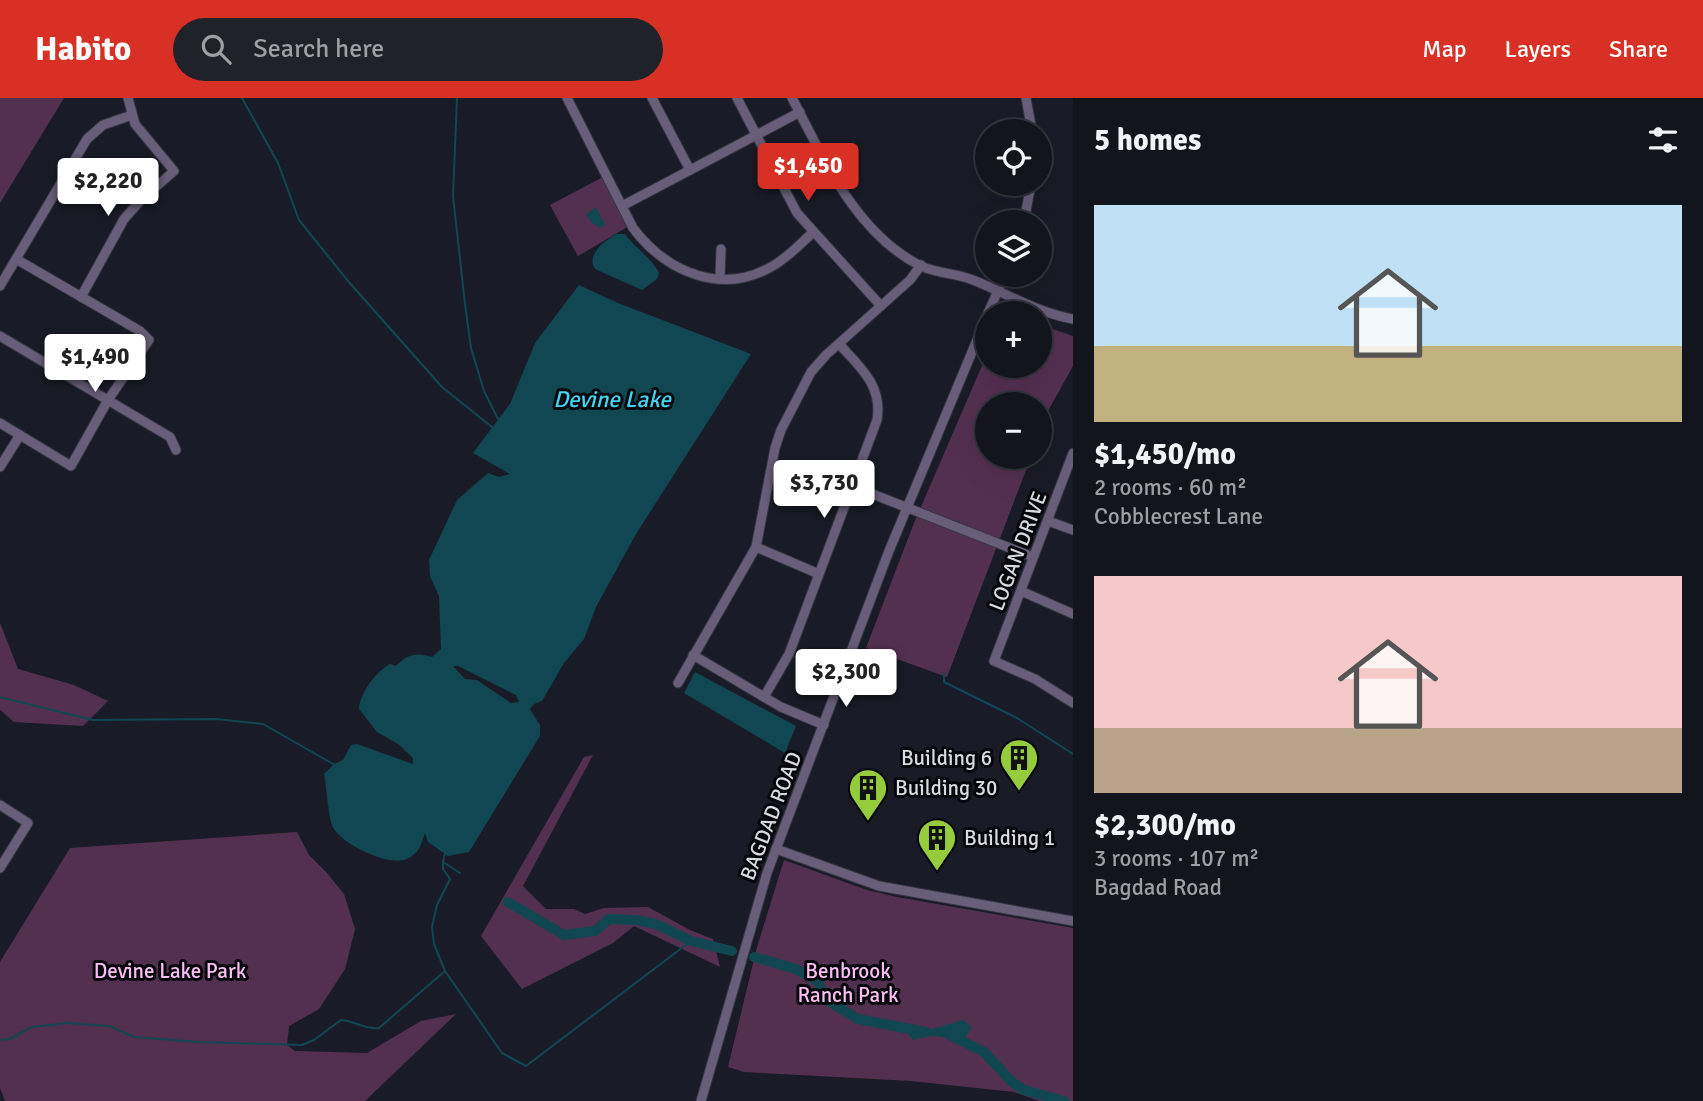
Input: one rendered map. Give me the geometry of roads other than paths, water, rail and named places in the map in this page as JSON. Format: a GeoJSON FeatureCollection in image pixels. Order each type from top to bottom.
{"type":"FeatureCollection","features":[{"type":"Feature","properties":{"kind":"street"},"geometry":{"type":"LineString","coordinates":[[81,297],[124,219],[174,171],[143,135],[132,115],[128,98]]}},
{"type":"Feature","properties":{"kind":"street"},"geometry":{"type":"LineString","coordinates":[[567,98],[639,235],[657,256],[686,272],[702,277],[720,278],[751,275],[775,265],[813,232]]}},
{"type":"Feature","properties":{"kind":"street"},"geometry":{"type":"LineString","coordinates":[[652,98],[690,170]]}},
{"type":"Feature","properties":{"kind":"street"},"geometry":{"type":"LineString","coordinates":[[737,98],[792,206],[881,306]]}},
{"type":"Feature","properties":{"kind":"street"},"geometry":{"type":"LineString","coordinates":[[792,98],[844,194],[886,240],[921,265],[937,272],[970,278],[1031,305],[1073,319]]}},
{"type":"Feature","properties":{"kind":"street"},"geometry":{"type":"LineString","coordinates":[[1027,98],[1030,119]]}},
{"type":"Feature","properties":{"kind":"street"},"geometry":{"type":"LineString","coordinates":[[622,206],[800,112]]}},
{"type":"Feature","properties":{"kind":"street"},"geometry":{"type":"LineString","coordinates":[[0,286],[87,139],[103,125],[132,115]]}},
{"type":"Feature","properties":{"kind":"street"},"geometry":{"type":"LineString","coordinates":[[720,278],[721,249]]}},
{"type":"Feature","properties":{"kind":"street"},"geometry":{"type":"LineString","coordinates":[[0,423],[71,466],[108,400],[149,340],[140,331],[16,259]]}},
{"type":"Feature","properties":{"kind":"street"},"geometry":{"type":"LineString","coordinates":[[678,683],[756,547],[775,448],[781,429],[811,372],[910,280],[921,265]]}},
{"type":"Feature","properties":{"kind":"street","name":"BAGDAD ROAD"},"geometry":{"type":"LineString","coordinates":[[994,301],[1000,287]]}},
{"type":"Feature","properties":{"kind":"street"},"geometry":{"type":"LineString","coordinates":[[0,336],[170,437],[176,450]]}},
{"type":"Feature","properties":{"kind":"street"},"geometry":{"type":"LineString","coordinates":[[764,697],[789,654],[873,433],[879,405],[868,376],[839,344]]}},
{"type":"Feature","properties":{"kind":"street","name":"BAGDAD ROAD"},"geometry":{"type":"LineString","coordinates":[[702,1101],[761,889],[906,508],[975,346]]}},
{"type":"Feature","properties":{"kind":"street"},"geometry":{"type":"LineString","coordinates":[[0,467],[20,435]]}},
{"type":"Feature","properties":{"kind":"street","name":"LOGAN DRIVE"},"geometry":{"type":"LineString","coordinates":[[1073,453],[994,661],[1035,680],[1073,703]]}},
{"type":"Feature","properties":{"kind":"street"},"geometry":{"type":"LineString","coordinates":[[852,486],[1033,557]]}},
{"type":"Feature","properties":{"kind":"street"},"geometry":{"type":"LineString","coordinates":[[1048,521],[1073,530]]}},
{"type":"Feature","properties":{"kind":"street"},"geometry":{"type":"LineString","coordinates":[[756,547],[819,574]]}},
{"type":"Feature","properties":{"kind":"street"},"geometry":{"type":"LineString","coordinates":[[1021,591],[1073,614]]}},
{"type":"Feature","properties":{"kind":"street"},"geometry":{"type":"LineString","coordinates":[[694,655],[781,707],[824,724]]}},
{"type":"Feature","properties":{"kind":"street"},"geometry":{"type":"LineString","coordinates":[[0,805],[28,823],[0,868]]}},
{"type":"Feature","properties":{"kind":"street"},"geometry":{"type":"LineString","coordinates":[[776,849],[879,886],[1073,921]]}},
{"type":"Feature","properties":{"kind":"water"},"geometry":{"type":"Polygon","coordinates":[[[596,207],[605,225],[600,228],[586,215],[596,207]]]}},
{"type":"Feature","properties":{"kind":"water"},"geometry":{"type":"Polygon","coordinates":[[[616,234],[625,234],[659,273],[657,279],[642,290],[595,269],[595,254],[602,244],[616,234]]]}},
{"type":"Feature","properties":{"kind":"water","name":"Devine Lake"},"geometry":{"type":"Polygon","coordinates":[[[579,285],[618,303],[751,354],[636,534],[596,607],[584,639],[564,663],[542,701],[530,709],[540,725],[540,736],[469,852],[448,856],[428,842],[425,833],[417,851],[411,857],[399,861],[389,860],[357,848],[334,829],[324,774],[334,764],[343,760],[351,745],[357,744],[413,764],[413,758],[398,744],[377,732],[359,709],[362,696],[379,672],[390,664],[396,666],[412,655],[432,657],[441,649],[439,596],[430,576],[429,560],[457,500],[488,473],[499,477],[510,474],[473,453],[510,404],[535,343],[579,285]],[[453,666],[465,679],[477,680],[511,703],[519,702],[516,695],[453,666]]]}},
{"type":"Feature","properties":{"kind":"water"},"geometry":{"type":"Polygon","coordinates":[[[695,672],[796,726],[785,753],[684,693],[695,672]]]}},
{"type":"Feature","properties":{"kind":"water"},"geometry":{"type":"Polygon","coordinates":[[[963,1020],[972,1027],[961,1044],[937,1036],[913,1040],[907,1033],[911,1028],[932,1029],[963,1020]]]}},
{"type":"Feature","properties":{"kind":"waterway"},"geometry":{"type":"LineString","coordinates":[[242,98],[278,163],[299,220],[348,281],[442,387],[492,427]]}},
{"type":"Feature","properties":{"kind":"waterway"},"geometry":{"type":"LineString","coordinates":[[457,98],[453,196],[465,304],[471,348],[484,391],[498,419]]}},
{"type":"Feature","properties":{"kind":"waterway"},"geometry":{"type":"LineString","coordinates":[[944,673],[944,682],[1017,718],[1073,754]]}},
{"type":"Feature","properties":{"kind":"waterway"},"geometry":{"type":"LineString","coordinates":[[0,697],[93,720],[216,719],[263,724],[335,765]]}},
{"type":"Feature","properties":{"kind":"waterway"},"geometry":{"type":"LineString","coordinates":[[445,853],[443,862],[460,873]]}},
{"type":"Feature","properties":{"kind":"waterway"},"geometry":{"type":"LineString","coordinates":[[443,863],[443,869],[450,879],[437,905],[432,927],[434,944],[445,971],[502,1053],[526,1066],[691,941]]}},
{"type":"Feature","properties":{"kind":"waterway"},"geometry":{"type":"LineString","coordinates":[[508,902],[564,935],[595,931],[609,919],[636,920],[656,924],[691,941],[732,951]]}},
{"type":"Feature","properties":{"kind":"waterway"},"geometry":{"type":"LineString","coordinates":[[754,957],[796,969],[818,982],[828,1001],[858,1019],[921,1031]]}},
{"type":"Feature","properties":{"kind":"waterway"},"geometry":{"type":"LineString","coordinates":[[0,1040],[10,1039],[32,1027],[68,1023],[109,1026],[134,1037],[302,1045],[314,1040],[341,1020],[379,1028],[445,971]]}},
{"type":"Feature","properties":{"kind":"waterway"},"geometry":{"type":"LineString","coordinates":[[950,1035],[984,1052],[1012,1082],[1024,1090],[1064,1101]]}},
{"type":"Feature","properties":{"kind":"place","name":"Building 6"},"geometry":{"type":"Point","coordinates":[1019,792]}},
{"type":"Feature","properties":{"kind":"place","name":"Building 30"},"geometry":{"type":"Point","coordinates":[868,822]}},
{"type":"Feature","properties":{"kind":"place","name":"Building 1"},"geometry":{"type":"Point","coordinates":[937,872]}},
{"type":"Feature","properties":{"kind":"park label","name":"Devine Lake Park"},"geometry":{"type":"Point","coordinates":[170,971]}},
{"type":"Feature","properties":{"kind":"park label","name":"Benbrook Ranch Park"},"geometry":{"type":"Point","coordinates":[848,983]}}]}
